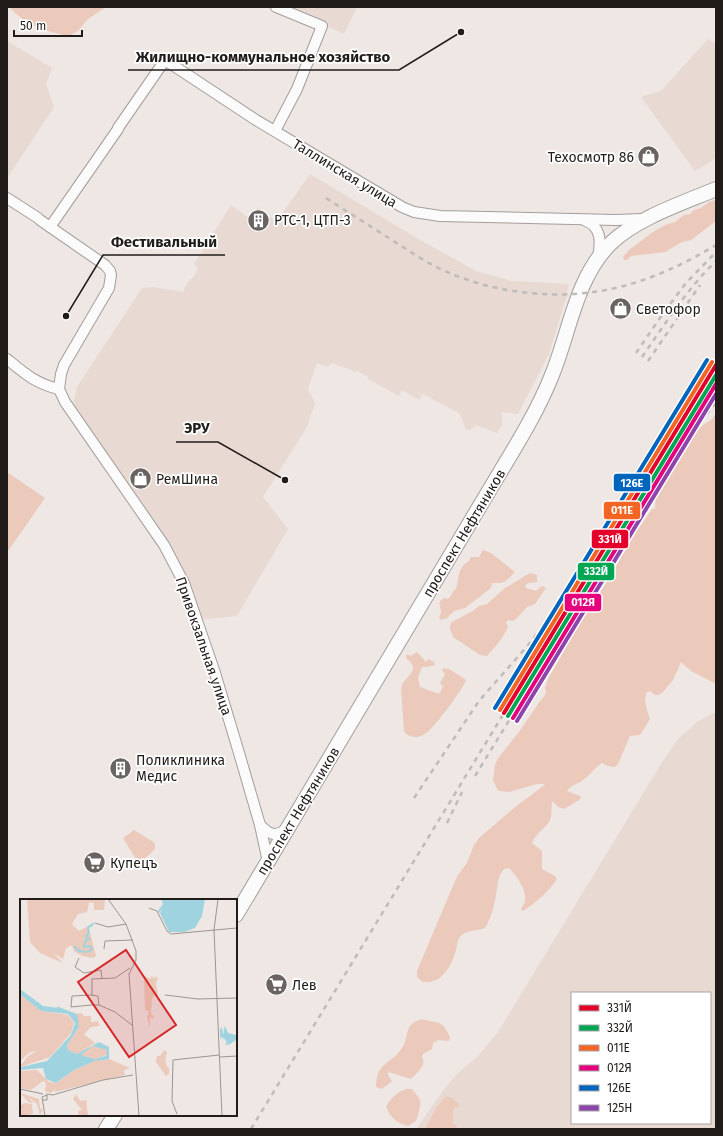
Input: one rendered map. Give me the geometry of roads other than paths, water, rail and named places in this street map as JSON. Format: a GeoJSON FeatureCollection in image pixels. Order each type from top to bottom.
{"type":"FeatureCollection","features":[{"type":"Feature","properties":{"kind":"main road","name":"проспект Нефтяников"},"geometry":{"type":"LineString","coordinates":[[237,913],[526,428],[552,375],[583,284],[598,258],[620,235],[635,226],[716,188]]}},
{"type":"Feature","properties":{"kind":"main road"},"geometry":{"type":"LineString","coordinates":[[106,1129],[114,1116]]}},
{"type":"Feature","properties":{"kind":"street"},"geometry":{"type":"LineString","coordinates":[[275,131],[297,89],[322,26],[276,7]]}},
{"type":"Feature","properties":{"kind":"street","name":"Таллинская улица"},"geometry":{"type":"LineString","coordinates":[[50,227],[165,60],[275,131],[390,200],[414,212],[440,216],[582,220],[651,218]]}},
{"type":"Feature","properties":{"kind":"street"},"geometry":{"type":"LineString","coordinates":[[7,198],[100,261],[110,271],[111,276],[109,288],[64,365],[59,389],[47,387],[34,380],[7,359]]}},
{"type":"Feature","properties":{"kind":"street"},"geometry":{"type":"LineString","coordinates":[[582,220],[593,225],[599,235],[600,246],[598,258]]}},
{"type":"Feature","properties":{"kind":"street","name":"Привокзальная улица"},"geometry":{"type":"LineString","coordinates":[[59,389],[65,402],[164,545],[184,583],[215,673],[260,825],[268,862]]}},
{"type":"Feature","properties":{"kind":"street"},"geometry":{"type":"LineString","coordinates":[[260,825],[268,832],[275,834],[287,829]]}},
{"type":"Feature","properties":{"kind":"railway"},"geometry":{"type":"LineString","coordinates":[[326,198],[419,257],[445,271],[486,285],[529,293],[580,294],[627,285],[671,269],[716,245]]}},
{"type":"Feature","properties":{"kind":"railway"},"geometry":{"type":"LineString","coordinates":[[636,353],[686,283],[716,252]]}},
{"type":"Feature","properties":{"kind":"railway"},"geometry":{"type":"LineString","coordinates":[[642,357],[695,283],[716,261]]}},
{"type":"Feature","properties":{"kind":"railway"},"geometry":{"type":"LineString","coordinates":[[648,361],[700,285]]}},
{"type":"Feature","properties":{"kind":"railway"},"geometry":{"type":"LineString","coordinates":[[475,776],[662,471],[674,453],[716,403]]}},
{"type":"Feature","properties":{"kind":"railway"},"geometry":{"type":"LineString","coordinates":[[567,596],[631,490]]}},
{"type":"Feature","properties":{"kind":"railway"},"geometry":{"type":"LineString","coordinates":[[578,591],[588,569]]}},
{"type":"Feature","properties":{"kind":"railway"},"geometry":{"type":"LineString","coordinates":[[414,798],[479,701],[529,644],[569,592]]}},
{"type":"Feature","properties":{"kind":"railway"},"geometry":{"type":"LineString","coordinates":[[518,676],[546,630]]}},
{"type":"Feature","properties":{"kind":"railway"},"geometry":{"type":"LineString","coordinates":[[251,1129],[504,713]]}},
{"type":"Feature","properties":{"kind":"railway"},"geometry":{"type":"LineString","coordinates":[[447,823],[462,792]]}},
{"type":"Feature","properties":{"kind":"place","name":"Жилищно-коммунальное хозяйство"},"geometry":{"type":"Point","coordinates":[461,32]}},
{"type":"Feature","properties":{"kind":"place","name":"Техосмотр 86"},"geometry":{"type":"Point","coordinates":[649,157]}},
{"type":"Feature","properties":{"kind":"place","name":"РТС-1, ЦТП-3"},"geometry":{"type":"Point","coordinates":[259,220]}},
{"type":"Feature","properties":{"kind":"place","name":"Светофор"},"geometry":{"type":"Point","coordinates":[620,309]}},
{"type":"Feature","properties":{"kind":"place","name":"Фестивальный"},"geometry":{"type":"Point","coordinates":[66,316]}},
{"type":"Feature","properties":{"kind":"place","name":"РемШина"},"geometry":{"type":"Point","coordinates":[141,479]}},
{"type":"Feature","properties":{"kind":"place","name":"ЭРУ"},"geometry":{"type":"Point","coordinates":[285,480]}},
{"type":"Feature","properties":{"kind":"place","name":"Поликлиника Медис"},"geometry":{"type":"Point","coordinates":[121,768]}},
{"type":"Feature","properties":{"kind":"place","name":"Купецъ"},"geometry":{"type":"Point","coordinates":[95,863]}},
{"type":"Feature","properties":{"kind":"place","name":"Лев"},"geometry":{"type":"Point","coordinates":[276,985]}}]}
